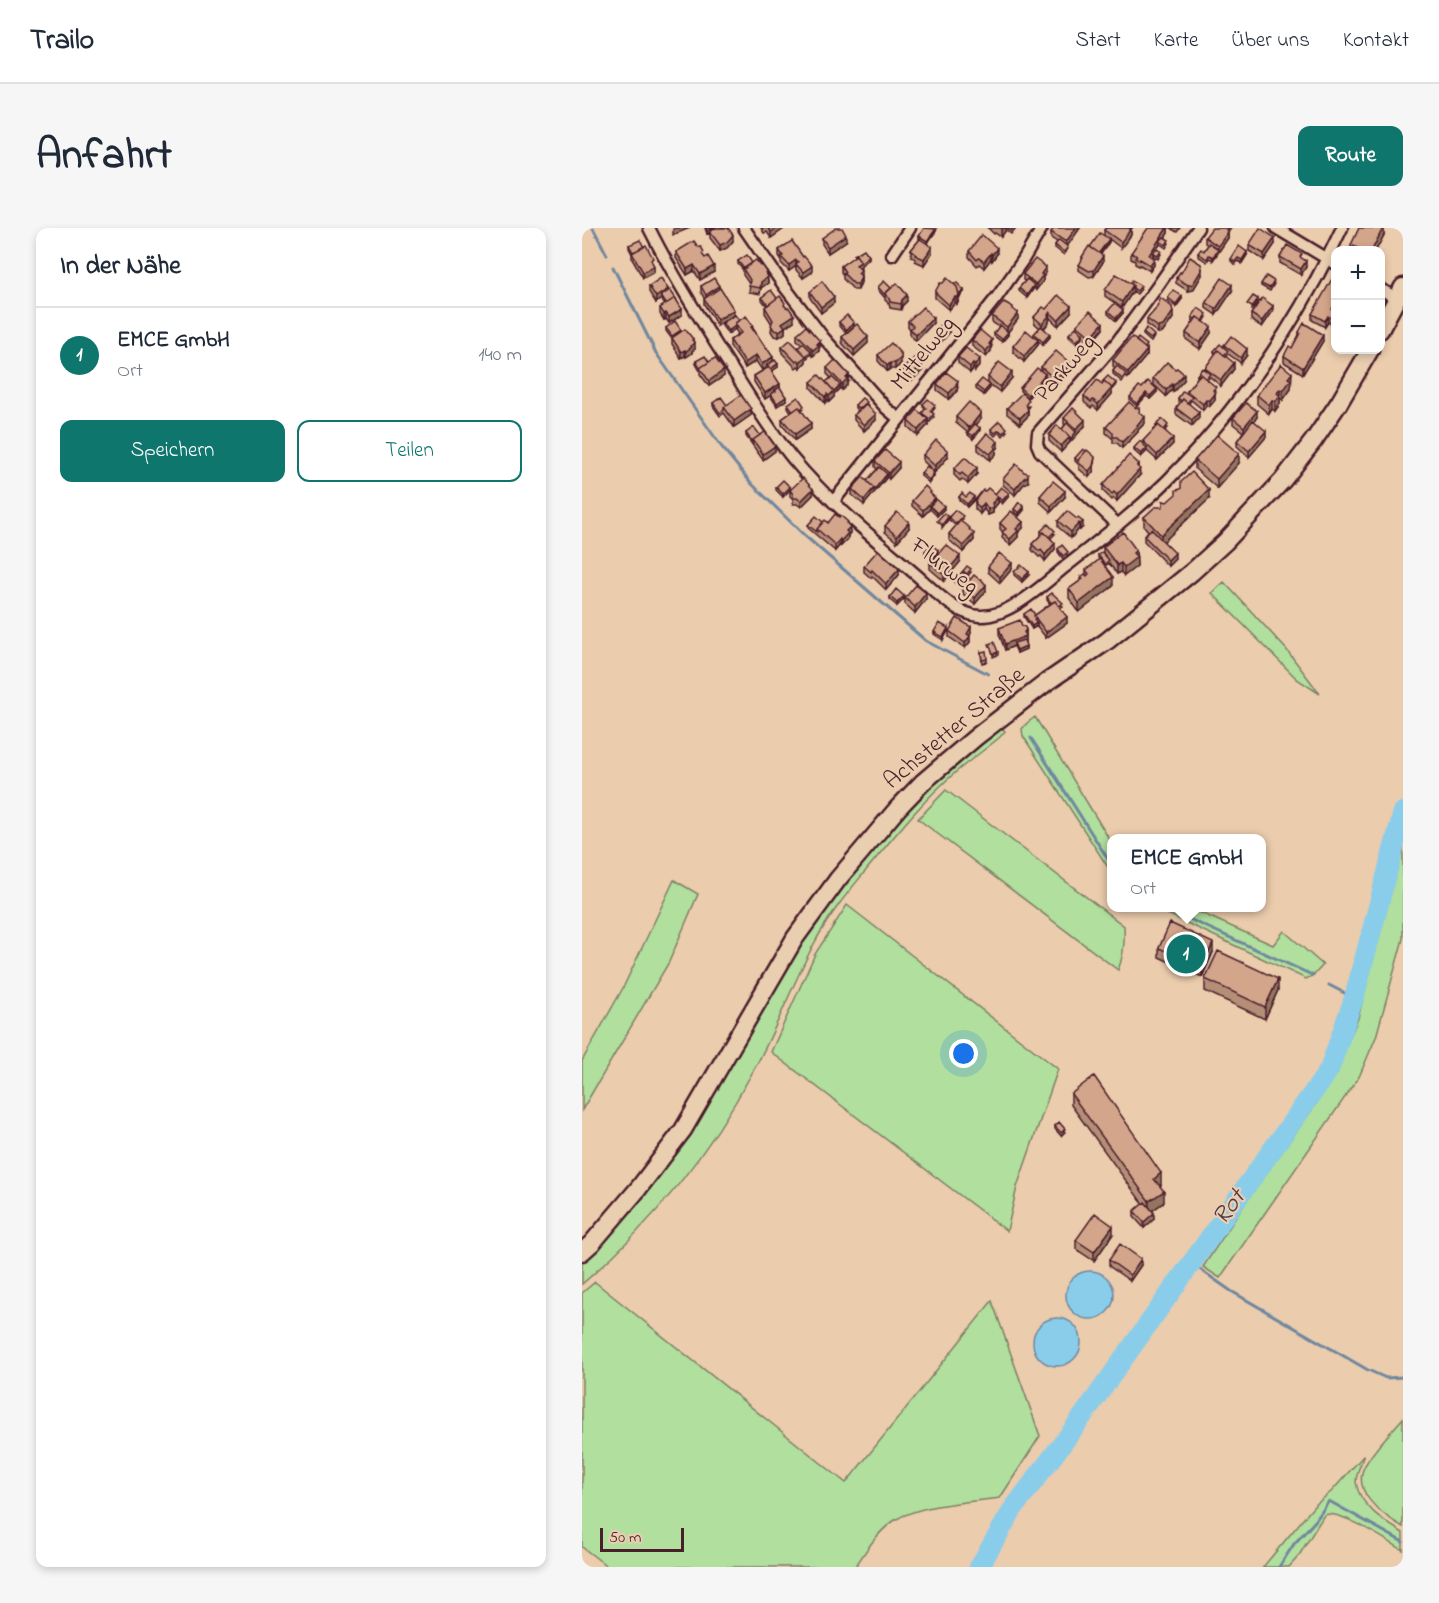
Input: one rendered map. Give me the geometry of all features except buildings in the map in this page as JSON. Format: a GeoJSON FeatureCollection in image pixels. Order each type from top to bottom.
{"type":"FeatureCollection","features":[{"type":"Feature","properties":{"kind":"main road"},"geometry":{"type":"LineString","coordinates":[[1385,320],[1400,292]]}},
{"type":"Feature","properties":{"kind":"main road","name":"Achstetter Straße"},"geometry":{"type":"LineString","coordinates":[[582,1252],[638,1189],[683,1131],[795,938],[838,879],[898,808],[976,736],[1047,682],[1107,641],[1225,542],[1283,480],[1314,440],[1368,354]]}},
{"type":"Feature","properties":{"kind":"street","name":"Flurweg"},"geometry":{"type":"LineString","coordinates":[[649,228],[688,301],[764,419],[792,458],[833,502],[869,535],[954,607],[976,616],[1009,609],[1118,525],[1166,482],[1200,446],[1269,359],[1331,262]]}},
{"type":"Feature","properties":{"kind":"street"},"geometry":{"type":"LineString","coordinates":[[744,228],[823,337],[886,408],[899,419]]}},
{"type":"Feature","properties":{"kind":"street"},"geometry":{"type":"LineString","coordinates":[[892,255],[910,228]]}},
{"type":"Feature","properties":{"kind":"street","name":"Mittelweg"},"geometry":{"type":"LineString","coordinates":[[833,502],[997,297],[1042,228]]}},
{"type":"Feature","properties":{"kind":"street","name":"Parkweg"},"geometry":{"type":"LineString","coordinates":[[1118,525],[1040,452],[1037,444],[1038,433],[1117,342],[1198,228]]}},
{"type":"Feature","properties":{"kind":"street"},"geometry":{"type":"LineString","coordinates":[[1276,228],[1331,262]]}},
{"type":"Feature","properties":{"kind":"street","name":"Flurweg"},"geometry":{"type":"LineString","coordinates":[[1336,246],[1342,228]]}},
{"type":"Feature","properties":{"kind":"street"},"geometry":{"type":"LineString","coordinates":[[1385,290],[1400,292]]}},
{"type":"Feature","properties":{"kind":"green space"},"geometry":{"type":"Polygon","coordinates":[[[1224,582],[1286,649],[1320,694],[1297,679],[1212,593],[1224,582]]]}},
{"type":"Feature","properties":{"kind":"green space"},"geometry":{"type":"Polygon","coordinates":[[[1035,717],[1107,835],[1107,866],[1023,736],[1022,729],[1035,717]]]}},
{"type":"Feature","properties":{"kind":"green space"},"geometry":{"type":"Polygon","coordinates":[[[1002,728],[1005,731],[1000,737],[957,771],[922,805],[889,842],[840,904],[815,942],[761,1057],[735,1103],[698,1159],[632,1237],[582,1284],[582,1258],[597,1244],[852,870],[913,803],[943,774],[997,729],[1002,728]]]}},
{"type":"Feature","properties":{"kind":"green space"},"geometry":{"type":"Polygon","coordinates":[[[946,790],[1124,926],[1124,948],[1118,970],[918,819],[946,790]]]}},
{"type":"Feature","properties":{"kind":"green space"},"geometry":{"type":"Polygon","coordinates":[[[1403,846],[1403,939],[1376,1037],[1359,1077],[1220,1278],[1203,1267],[1316,1104],[1337,1067],[1358,1018],[1403,846]]]}},
{"type":"Feature","properties":{"kind":"green space"},"geometry":{"type":"Polygon","coordinates":[[[674,880],[698,894],[669,962],[582,1110],[582,1061],[623,988],[674,880]]]}},
{"type":"Feature","properties":{"kind":"green space"},"geometry":{"type":"Polygon","coordinates":[[[847,905],[1058,1069],[1017,1187],[1007,1231],[771,1052],[815,954],[847,905]]]}},
{"type":"Feature","properties":{"kind":"green space"},"geometry":{"type":"Polygon","coordinates":[[[1164,912],[1199,912],[1273,945],[1284,931],[1323,965],[1314,975],[1306,979],[1164,912]]]}},
{"type":"Feature","properties":{"kind":"green space"},"geometry":{"type":"Polygon","coordinates":[[[595,1282],[846,1483],[992,1301],[1040,1436],[1000,1498],[946,1504],[918,1510],[895,1520],[883,1530],[855,1567],[608,1567],[582,1547],[582,1293],[595,1282]]]}},
{"type":"Feature","properties":{"kind":"green space"},"geometry":{"type":"Polygon","coordinates":[[[1403,1418],[1403,1527],[1385,1515],[1370,1500],[1364,1491],[1362,1472],[1367,1462],[1403,1418]]]}},
{"type":"Feature","properties":{"kind":"green space"},"geometry":{"type":"Polygon","coordinates":[[[1364,1455],[1356,1479],[1358,1491],[1367,1506],[1388,1524],[1403,1533],[1403,1550],[1352,1521],[1331,1514],[1324,1515],[1298,1557],[1289,1567],[1263,1567],[1314,1506],[1332,1491],[1364,1455]]]}},
{"type":"Feature","properties":{"kind":"water"},"geometry":{"type":"Polygon","coordinates":[[[1085,1271],[1095,1271],[1110,1281],[1114,1295],[1113,1304],[1104,1315],[1095,1319],[1085,1319],[1070,1309],[1066,1300],[1066,1290],[1076,1275],[1085,1271]]]}},
{"type":"Feature","properties":{"kind":"water"},"geometry":{"type":"Polygon","coordinates":[[[1052,1318],[1062,1318],[1077,1328],[1081,1342],[1080,1351],[1071,1362],[1062,1366],[1052,1366],[1037,1356],[1033,1347],[1033,1337],[1043,1322],[1052,1318]]]}},
{"type":"Feature","properties":{"kind":"waterway"},"geometry":{"type":"LineString","coordinates":[[593,228],[607,255]]}},
{"type":"Feature","properties":{"kind":"waterway"},"geometry":{"type":"LineString","coordinates":[[613,267],[656,353],[721,446],[752,484],[804,535],[926,641],[988,674]]}},
{"type":"Feature","properties":{"kind":"waterway"},"geometry":{"type":"LineString","coordinates":[[1031,738],[1107,858]]}},
{"type":"Feature","properties":{"kind":"waterway","name":"Rot"},"geometry":{"type":"LineString","coordinates":[[979,1567],[1013,1509],[1072,1431],[1329,1070],[1354,998],[1403,812]]}},
{"type":"Feature","properties":{"kind":"waterway"},"geometry":{"type":"LineString","coordinates":[[1174,912],[1312,975]]}},
{"type":"Feature","properties":{"kind":"waterway"},"geometry":{"type":"LineString","coordinates":[[1329,985],[1354,998]]}},
{"type":"Feature","properties":{"kind":"waterway"},"geometry":{"type":"LineString","coordinates":[[1191,1263],[1231,1291],[1368,1370],[1386,1378],[1403,1377]]}},
{"type":"Feature","properties":{"kind":"waterway"},"geometry":{"type":"LineString","coordinates":[[1279,1567],[1294,1544],[1316,1520],[1329,1501],[1403,1542]]}},
{"type":"Feature","properties":{"kind":"place","name":"EMCE GmbH"},"geometry":{"type":"Point","coordinates":[1186,954]}}]}
